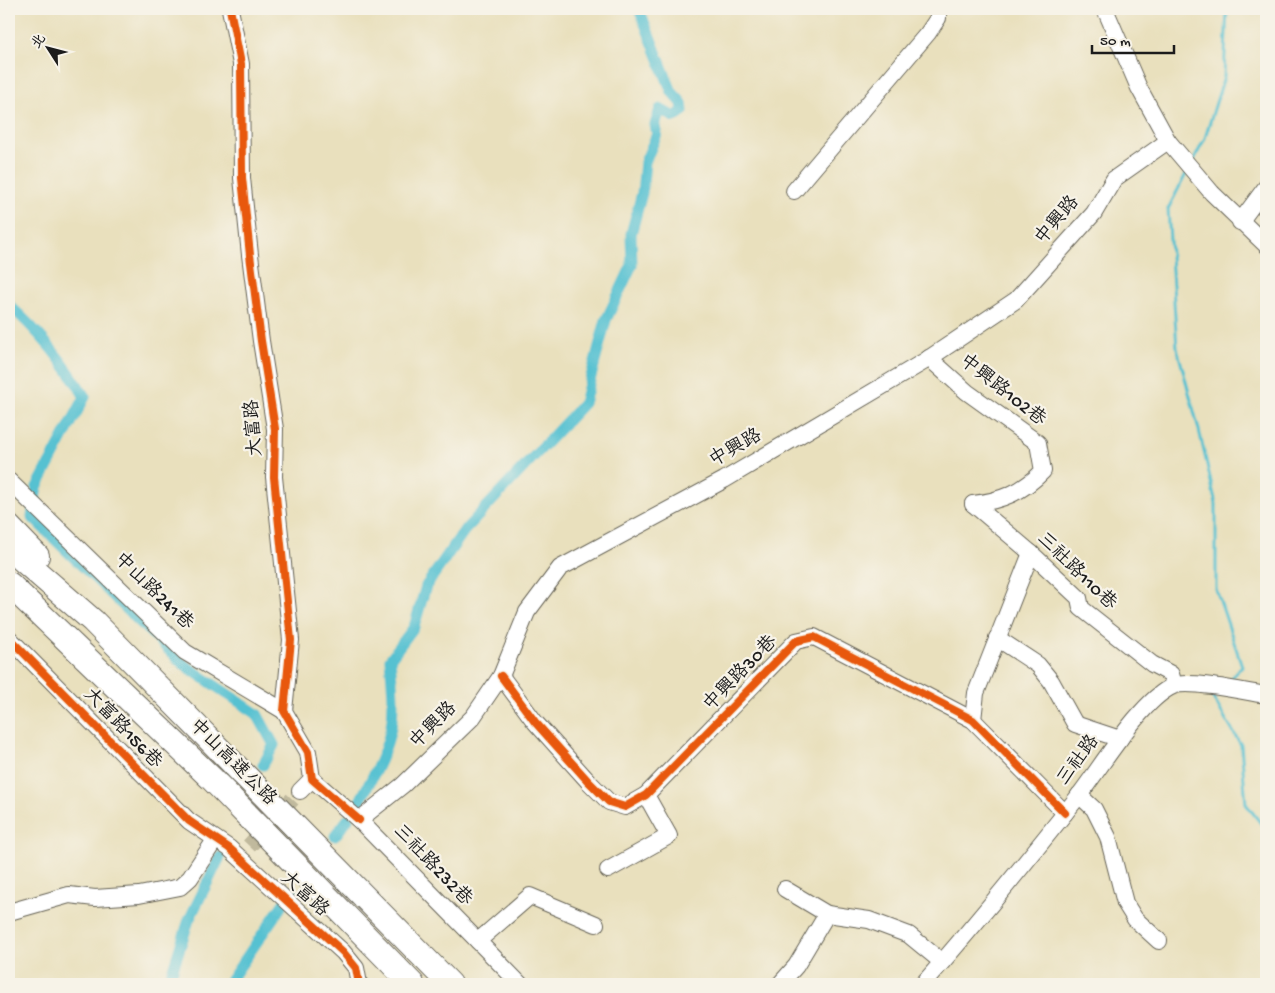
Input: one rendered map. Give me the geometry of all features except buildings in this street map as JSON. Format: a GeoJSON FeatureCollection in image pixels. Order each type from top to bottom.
{"type":"FeatureCollection","features":[{"type":"Feature","properties":{"kind":"highway"},"geometry":{"type":"LineString","coordinates":[[9,527],[93,621]]}},
{"type":"Feature","properties":{"kind":"highway","name":"中山高速公路"},"geometry":{"type":"LineString","coordinates":[[9,548],[93,621],[450,984]]}},
{"type":"Feature","properties":{"kind":"highway","name":"中山高速公路"},"geometry":{"type":"LineString","coordinates":[[9,584],[211,778],[412,984]]}},
{"type":"Feature","properties":{"kind":"street","name":"大富路"},"geometry":{"type":"LineString","coordinates":[[230,9],[240,64],[242,178],[250,255],[275,429],[274,477],[291,640],[284,711]]}},
{"type":"Feature","properties":{"kind":"street"},"geometry":{"type":"LineString","coordinates":[[794,191],[928,33],[938,18],[938,9]]}},
{"type":"Feature","properties":{"kind":"street"},"geometry":{"type":"LineString","coordinates":[[1105,9],[1139,88],[1168,141],[1212,194],[1266,245]]}},
{"type":"Feature","properties":{"kind":"street","name":"中興路"},"geometry":{"type":"LineString","coordinates":[[359,820],[403,785],[473,717],[501,676],[527,612],[560,568],[724,480],[930,358],[1016,300],[1094,213],[1114,178],[1168,141]]}},
{"type":"Feature","properties":{"kind":"street"},"geometry":{"type":"LineString","coordinates":[[1240,222],[1266,187]]}},
{"type":"Feature","properties":{"kind":"street","name":"中興路102巷"},"geometry":{"type":"LineString","coordinates":[[930,358],[967,392],[1038,444],[1043,471],[1032,483],[992,502],[973,504]]}},
{"type":"Feature","properties":{"kind":"street","name":"中山路241巷"},"geometry":{"type":"LineString","coordinates":[[9,481],[185,652],[284,711]]}},
{"type":"Feature","properties":{"kind":"street","name":"三社路110巷"},"geometry":{"type":"LineString","coordinates":[[973,504],[1031,553],[1079,598],[1081,608],[1152,664],[1170,674],[1174,685]]}},
{"type":"Feature","properties":{"kind":"street"},"geometry":{"type":"LineString","coordinates":[[973,720],[976,693],[997,638],[1021,584],[1031,553]]}},
{"type":"Feature","properties":{"kind":"street","name":"中興路30巷"},"geometry":{"type":"LineString","coordinates":[[501,676],[535,722],[609,802],[625,807],[646,795],[796,642],[814,637],[973,720],[1065,813]]}},
{"type":"Feature","properties":{"kind":"street","name":"大富路156巷"},"geometry":{"type":"LineString","coordinates":[[9,638],[189,821],[215,840]]}},
{"type":"Feature","properties":{"kind":"street"},"geometry":{"type":"LineString","coordinates":[[997,638],[1038,665],[1051,681],[1075,724],[1120,739]]}},
{"type":"Feature","properties":{"kind":"street"},"geometry":{"type":"LineString","coordinates":[[1174,685],[1222,688],[1261,694],[1266,709]]}},
{"type":"Feature","properties":{"kind":"street","name":"三社路"},"geometry":{"type":"LineString","coordinates":[[923,984],[1065,813],[1120,739],[1157,695],[1174,685]]}},
{"type":"Feature","properties":{"kind":"street"},"geometry":{"type":"LineString","coordinates":[[284,711],[308,752],[312,778],[359,820]]}},
{"type":"Feature","properties":{"kind":"street"},"geometry":{"type":"LineString","coordinates":[[300,791],[312,778]]}},
{"type":"Feature","properties":{"kind":"street"},"geometry":{"type":"LineString","coordinates":[[608,870],[669,836],[646,795]]}},
{"type":"Feature","properties":{"kind":"street"},"geometry":{"type":"LineString","coordinates":[[1079,795],[1094,809],[1108,837],[1125,903],[1135,919],[1159,941]]}},
{"type":"Feature","properties":{"kind":"street","name":"三社路232巷"},"geometry":{"type":"LineString","coordinates":[[359,820],[520,984]]}},
{"type":"Feature","properties":{"kind":"street","name":"大富路"},"geometry":{"type":"LineString","coordinates":[[215,840],[229,848],[244,851],[343,952],[356,968],[359,984]]}},
{"type":"Feature","properties":{"kind":"street"},"geometry":{"type":"LineString","coordinates":[[9,912],[70,894],[95,898],[139,895],[180,887],[190,878],[215,840]]}},
{"type":"Feature","properties":{"kind":"street"},"geometry":{"type":"LineString","coordinates":[[785,889],[828,914],[868,920],[909,935],[942,962]]}},
{"type":"Feature","properties":{"kind":"street"},"geometry":{"type":"LineString","coordinates":[[478,941],[530,896],[596,924]]}},
{"type":"Feature","properties":{"kind":"street"},"geometry":{"type":"LineString","coordinates":[[780,984],[796,966],[828,914]]}},
{"type":"Feature","properties":{"kind":"waterway"},"geometry":{"type":"LineString","coordinates":[[358,805],[382,758],[389,737],[393,701],[390,659],[414,627],[426,586],[464,531],[584,403],[606,320],[632,265],[631,234],[642,193],[645,162],[657,134],[655,125],[660,109],[674,117],[683,111],[682,103],[672,92],[639,9]]}},
{"type":"Feature","properties":{"kind":"waterway"},"geometry":{"type":"LineString","coordinates":[[1193,162],[1205,138],[1224,77],[1227,9]]}},
{"type":"Feature","properties":{"kind":"waterway"},"geometry":{"type":"LineString","coordinates":[[1187,172],[1168,209],[1177,348],[1216,504],[1216,589],[1242,666],[1227,683]]}},
{"type":"Feature","properties":{"kind":"waterway"},"geometry":{"type":"LineString","coordinates":[[9,305],[50,348],[69,372],[85,397],[37,487],[32,517],[183,664],[257,714],[274,745],[263,765]]}},
{"type":"Feature","properties":{"kind":"waterway"},"geometry":{"type":"LineString","coordinates":[[1217,693],[1213,698],[1241,745],[1246,804],[1266,830]]}},
{"type":"Feature","properties":{"kind":"waterway"},"geometry":{"type":"LineString","coordinates":[[335,836],[348,819]]}},
{"type":"Feature","properties":{"kind":"waterway"},"geometry":{"type":"LineString","coordinates":[[168,984],[189,920],[220,857]]}},
{"type":"Feature","properties":{"kind":"waterway"},"geometry":{"type":"LineString","coordinates":[[228,984],[292,891]]}},
{"type":"Feature","properties":{"kind":"tunnel"},"geometry":{"type":"LineString","coordinates":[[249,846],[300,791]]}},
{"type":"Feature","properties":{"kind":"cycle path"},"geometry":{"type":"LineString","coordinates":[[230,9],[241,64],[242,178],[250,255],[275,429],[274,477],[291,640],[284,711],[308,752],[312,779],[359,820]]}},
{"type":"Feature","properties":{"kind":"cycle path"},"geometry":{"type":"LineString","coordinates":[[501,676],[535,722],[588,781],[609,802],[625,807],[646,795],[796,641],[814,637],[973,720],[1065,813]]}},
{"type":"Feature","properties":{"kind":"cycle path"},"geometry":{"type":"LineString","coordinates":[[9,638],[189,821],[229,848],[343,952],[356,968],[359,984]]}}]}
